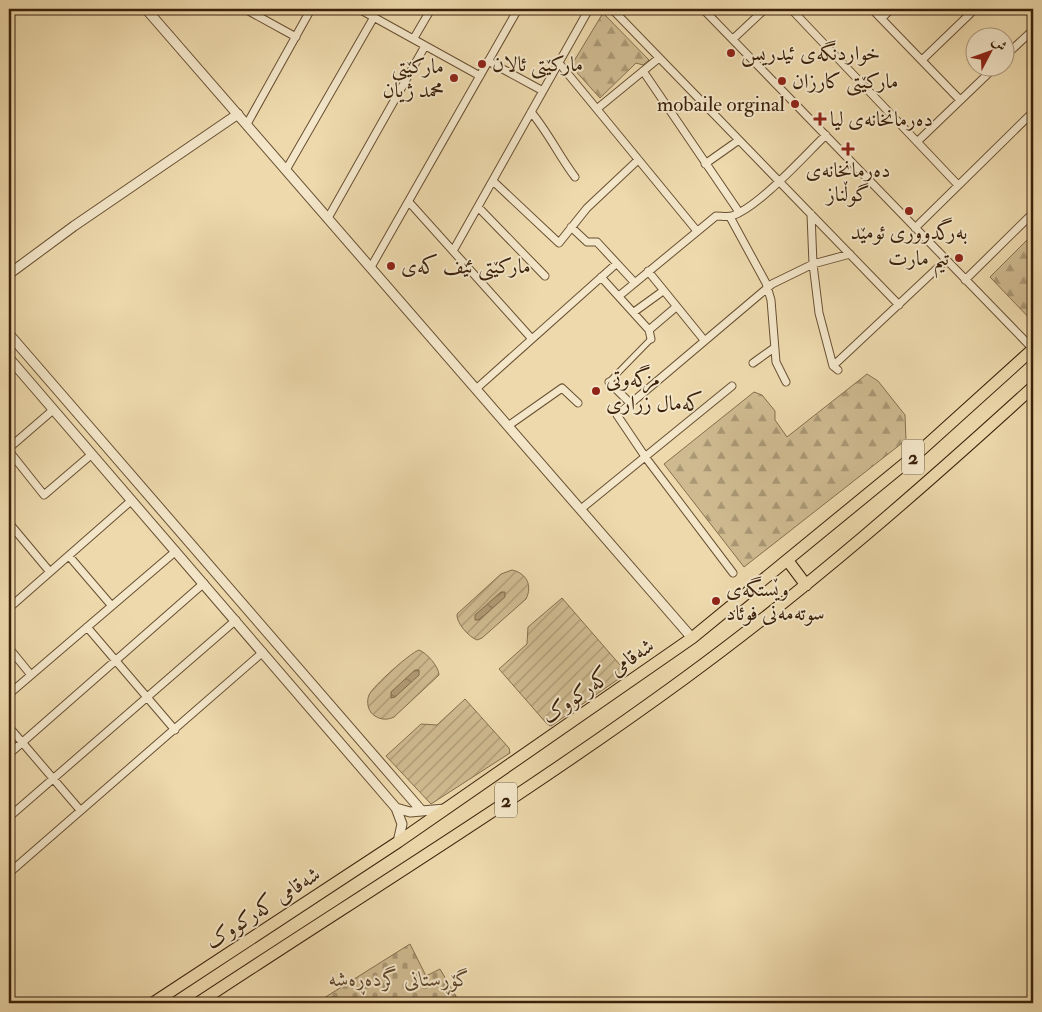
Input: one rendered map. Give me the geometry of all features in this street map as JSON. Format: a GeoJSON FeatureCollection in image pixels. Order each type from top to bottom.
{"type":"FeatureCollection","features":[{"type":"Feature","properties":{"kind":"highway","name":"شەقامی کەرکووک"},"geometry":{"type":"LineString","coordinates":[[153,1003],[398,842],[692,638],[919,452],[1033,349]]}},
{"type":"Feature","properties":{"kind":"highway","name":"شەقامی کەرکووک"},"geometry":{"type":"LineString","coordinates":[[198,1003],[599,737],[683,679],[806,585],[950,462],[1033,387]]}},
{"type":"Feature","properties":{"kind":"highway"},"geometry":{"type":"LineString","coordinates":[[788,561],[806,585]]}},
{"type":"Feature","properties":{"kind":"street"},"geometry":{"type":"LineString","coordinates":[[146,9],[692,638]]}},
{"type":"Feature","properties":{"kind":"street"},"geometry":{"type":"LineString","coordinates":[[244,9],[296,37]]}},
{"type":"Feature","properties":{"kind":"street"},"geometry":{"type":"LineString","coordinates":[[247,124],[311,9]]}},
{"type":"Feature","properties":{"kind":"street"},"geometry":{"type":"LineString","coordinates":[[362,9],[480,76]]}},
{"type":"Feature","properties":{"kind":"street"},"geometry":{"type":"LineString","coordinates":[[414,38],[431,9]]}},
{"type":"Feature","properties":{"kind":"street"},"geometry":{"type":"LineString","coordinates":[[370,267],[518,9]]}},
{"type":"Feature","properties":{"kind":"street"},"geometry":{"type":"LineString","coordinates":[[453,251],[589,9]]}},
{"type":"Feature","properties":{"kind":"street"},"geometry":{"type":"LineString","coordinates":[[612,9],[899,305]]}},
{"type":"Feature","properties":{"kind":"street"},"geometry":{"type":"LineString","coordinates":[[702,9],[1033,349]]}},
{"type":"Feature","properties":{"kind":"street"},"geometry":{"type":"LineString","coordinates":[[708,15],[715,9]]}},
{"type":"Feature","properties":{"kind":"street"},"geometry":{"type":"LineString","coordinates":[[732,39],[765,9]]}},
{"type":"Feature","properties":{"kind":"street"},"geometry":{"type":"LineString","coordinates":[[791,9],[958,185]]}},
{"type":"Feature","properties":{"kind":"street"},"geometry":{"type":"LineString","coordinates":[[872,9],[960,100]]}},
{"type":"Feature","properties":{"kind":"street"},"geometry":{"type":"LineString","coordinates":[[882,18],[891,9]]}},
{"type":"Feature","properties":{"kind":"street"},"geometry":{"type":"LineString","coordinates":[[922,60],[975,9]]}},
{"type":"Feature","properties":{"kind":"street"},"geometry":{"type":"LineString","coordinates":[[286,170],[374,17]]}},
{"type":"Feature","properties":{"kind":"street"},"geometry":{"type":"LineString","coordinates":[[1014,48],[1033,30]]}},
{"type":"Feature","properties":{"kind":"street"},"geometry":{"type":"LineString","coordinates":[[328,218],[425,46]]}},
{"type":"Feature","properties":{"kind":"street"},"geometry":{"type":"LineString","coordinates":[[598,108],[659,58]]}},
{"type":"Feature","properties":{"kind":"street"},"geometry":{"type":"LineString","coordinates":[[488,61],[543,91]]}},
{"type":"Feature","properties":{"kind":"street"},"geometry":{"type":"LineString","coordinates":[[559,63],[698,230]]}},
{"type":"Feature","properties":{"kind":"street"},"geometry":{"type":"LineString","coordinates":[[643,71],[739,212]]}},
{"type":"Feature","properties":{"kind":"street"},"geometry":{"type":"LineString","coordinates":[[918,141],[983,78]]}},
{"type":"Feature","properties":{"kind":"street"},"geometry":{"type":"LineString","coordinates":[[532,112],[546,131],[559,156],[576,177]]}},
{"type":"Feature","properties":{"kind":"street"},"geometry":{"type":"LineString","coordinates":[[915,228],[1033,112]]}},
{"type":"Feature","properties":{"kind":"street"},"geometry":{"type":"LineString","coordinates":[[9,274],[74,226],[238,114]]}},
{"type":"Feature","properties":{"kind":"street"},"geometry":{"type":"LineString","coordinates":[[619,296],[716,216],[730,217],[780,181],[826,135]]}},
{"type":"Feature","properties":{"kind":"street"},"geometry":{"type":"LineString","coordinates":[[705,164],[739,140]]}},
{"type":"Feature","properties":{"kind":"street"},"geometry":{"type":"LineString","coordinates":[[493,180],[559,243],[587,208],[638,160]]}},
{"type":"Feature","properties":{"kind":"street"},"geometry":{"type":"LineString","coordinates":[[409,202],[532,339]]}},
{"type":"Feature","properties":{"kind":"street"},"geometry":{"type":"LineString","coordinates":[[478,207],[545,276]]}},
{"type":"Feature","properties":{"kind":"street"},"geometry":{"type":"LineString","coordinates":[[965,280],[1033,213]]}},
{"type":"Feature","properties":{"kind":"street"},"geometry":{"type":"LineString","coordinates":[[811,214],[813,264],[819,313],[836,368],[946,260]]}},
{"type":"Feature","properties":{"kind":"street"},"geometry":{"type":"LineString","coordinates":[[730,217],[759,267],[768,287],[776,362],[786,382]]}},
{"type":"Feature","properties":{"kind":"street"},"geometry":{"type":"LineString","coordinates":[[571,227],[587,242],[597,242],[634,283]]}},
{"type":"Feature","properties":{"kind":"street"},"geometry":{"type":"LineString","coordinates":[[733,573],[646,458],[617,414],[768,287],[813,264],[850,254]]}},
{"type":"Feature","properties":{"kind":"street"},"geometry":{"type":"LineString","coordinates":[[476,389],[616,264]]}},
{"type":"Feature","properties":{"kind":"street"},"geometry":{"type":"LineString","coordinates":[[648,271],[704,340]]}},
{"type":"Feature","properties":{"kind":"street"},"geometry":{"type":"LineString","coordinates":[[601,277],[634,312],[648,330],[651,339],[609,382],[630,403]]}},
{"type":"Feature","properties":{"kind":"street"},"geometry":{"type":"LineString","coordinates":[[1033,286],[1033,297]]}},
{"type":"Feature","properties":{"kind":"street"},"geometry":{"type":"LineString","coordinates":[[634,312],[663,291]]}},
{"type":"Feature","properties":{"kind":"street"},"geometry":{"type":"LineString","coordinates":[[648,330],[676,307]]}},
{"type":"Feature","properties":{"kind":"street"},"geometry":{"type":"LineString","coordinates":[[9,334],[421,810]]}},
{"type":"Feature","properties":{"kind":"street"},"geometry":{"type":"LineString","coordinates":[[753,363],[774,348]]}},
{"type":"Feature","properties":{"kind":"street"},"geometry":{"type":"LineString","coordinates":[[10,361],[236,620],[396,808],[402,824],[398,842]]}},
{"type":"Feature","properties":{"kind":"street"},"geometry":{"type":"LineString","coordinates":[[581,509],[646,458],[732,386]]}},
{"type":"Feature","properties":{"kind":"street"},"geometry":{"type":"LineString","coordinates":[[508,426],[562,388],[578,403]]}},
{"type":"Feature","properties":{"kind":"street"},"geometry":{"type":"LineString","coordinates":[[53,410],[9,450],[44,495],[92,454]]}},
{"type":"Feature","properties":{"kind":"street"},"geometry":{"type":"LineString","coordinates":[[82,443],[94,433]]}},
{"type":"Feature","properties":{"kind":"street"},"geometry":{"type":"LineString","coordinates":[[9,608],[132,500]]}},
{"type":"Feature","properties":{"kind":"street"},"geometry":{"type":"LineString","coordinates":[[9,525],[50,572]]}},
{"type":"Feature","properties":{"kind":"street"},"geometry":{"type":"LineString","coordinates":[[9,694],[86,626],[176,551]]}},
{"type":"Feature","properties":{"kind":"street"},"geometry":{"type":"LineString","coordinates":[[69,556],[111,605]]}},
{"type":"Feature","properties":{"kind":"street"},"geometry":{"type":"LineString","coordinates":[[9,754],[204,583]]}},
{"type":"Feature","properties":{"kind":"street"},"geometry":{"type":"LineString","coordinates":[[217,599],[229,589]]}},
{"type":"Feature","properties":{"kind":"street"},"geometry":{"type":"LineString","coordinates":[[9,817],[236,620]]}},
{"type":"Feature","properties":{"kind":"street"},"geometry":{"type":"LineString","coordinates":[[86,626],[175,730]]}},
{"type":"Feature","properties":{"kind":"street"},"geometry":{"type":"LineString","coordinates":[[9,648],[31,675]]}},
{"type":"Feature","properties":{"kind":"street"},"geometry":{"type":"LineString","coordinates":[[9,873],[263,652]]}},
{"type":"Feature","properties":{"kind":"street"},"geometry":{"type":"LineString","coordinates":[[9,726],[80,810]]}},
{"type":"Feature","properties":{"kind":"street"},"geometry":{"type":"LineString","coordinates":[[396,808],[410,812],[444,809]]}},
{"type":"Feature","properties":{"kind":"green space"},"geometry":{"type":"Polygon","coordinates":[[[603,13],[649,60],[643,65],[636,63],[600,98],[571,66],[603,13]]]}},
{"type":"Feature","properties":{"kind":"green space"},"geometry":{"type":"Polygon","coordinates":[[[1033,234],[1033,322],[990,277],[1033,234]]]}},
{"type":"Feature","properties":{"kind":"green space"},"geometry":{"type":"Polygon","coordinates":[[[867,374],[878,381],[905,415],[906,440],[744,567],[664,464],[754,392],[762,395],[775,411],[775,420],[787,437],[867,374]]]}},
{"type":"Feature","properties":{"kind":"green space"},"geometry":{"type":"Polygon","coordinates":[[[512,570],[521,574],[527,580],[529,589],[526,599],[482,638],[477,640],[467,633],[457,618],[457,614],[501,574],[512,570]]]}},
{"type":"Feature","properties":{"kind":"green space"},"geometry":{"type":"Polygon","coordinates":[[[562,598],[627,673],[551,726],[547,724],[499,669],[527,644],[528,627],[562,598]]]}},
{"type":"Feature","properties":{"kind":"green space"},"geometry":{"type":"Polygon","coordinates":[[[419,650],[432,661],[439,675],[394,717],[384,719],[375,716],[369,709],[369,695],[400,663],[419,650]]]}},
{"type":"Feature","properties":{"kind":"green space"},"geometry":{"type":"Polygon","coordinates":[[[465,699],[509,748],[510,753],[431,804],[386,756],[421,724],[437,725],[465,699]]]}},
{"type":"Feature","properties":{"kind":"green space","name":"گۆڕستانی گردەڕەشە"},"geometry":{"type":"Polygon","coordinates":[[[410,944],[426,976],[440,969],[460,1003],[316,1003],[410,944]]]}},
{"type":"Feature","properties":{"kind":"water"},"geometry":{"type":"Polygon","coordinates":[[[501,592],[505,592],[505,597],[479,620],[475,620],[475,615],[501,592]]]}},
{"type":"Feature","properties":{"kind":"water"},"geometry":{"type":"Polygon","coordinates":[[[415,670],[419,670],[419,675],[395,697],[391,698],[391,692],[415,670]]]}},
{"type":"Feature","properties":{"kind":"place","name":"خواردنگەی ئیدریس"},"geometry":{"type":"Point","coordinates":[731,53]}},
{"type":"Feature","properties":{"kind":"place","name":"مارکێتی ئالان"},"geometry":{"type":"Point","coordinates":[482,64]}},
{"type":"Feature","properties":{"kind":"place","name":"مارکێتی محمد ژیان"},"geometry":{"type":"Point","coordinates":[454,78]}},
{"type":"Feature","properties":{"kind":"place","name":"مارکێتی کارزان"},"geometry":{"type":"Point","coordinates":[782,81]}},
{"type":"Feature","properties":{"kind":"place","name":"mobaile orginal"},"geometry":{"type":"Point","coordinates":[795,104]}},
{"type":"Feature","properties":{"kind":"place","name":"دەرمانخانەی لیا"},"geometry":{"type":"Point","coordinates":[820,119]}},
{"type":"Feature","properties":{"kind":"place","name":"دەرمانخانەی گوڵناز"},"geometry":{"type":"Point","coordinates":[848,149]}},
{"type":"Feature","properties":{"kind":"place","name":"بەرگدووری ئومێد"},"geometry":{"type":"Point","coordinates":[909,211]}},
{"type":"Feature","properties":{"kind":"place","name":"تیم مارت"},"geometry":{"type":"Point","coordinates":[959,258]}},
{"type":"Feature","properties":{"kind":"place","name":"مارکێتی ئێف کەی"},"geometry":{"type":"Point","coordinates":[391,266]}},
{"type":"Feature","properties":{"kind":"place","name":"مزگەوتی کەمال زراری"},"geometry":{"type":"Point","coordinates":[596,391]}},
{"type":"Feature","properties":{"kind":"place","name":"وێستگەی سوتەمەنی فوئاد"},"geometry":{"type":"Point","coordinates":[716,601]}}]}
